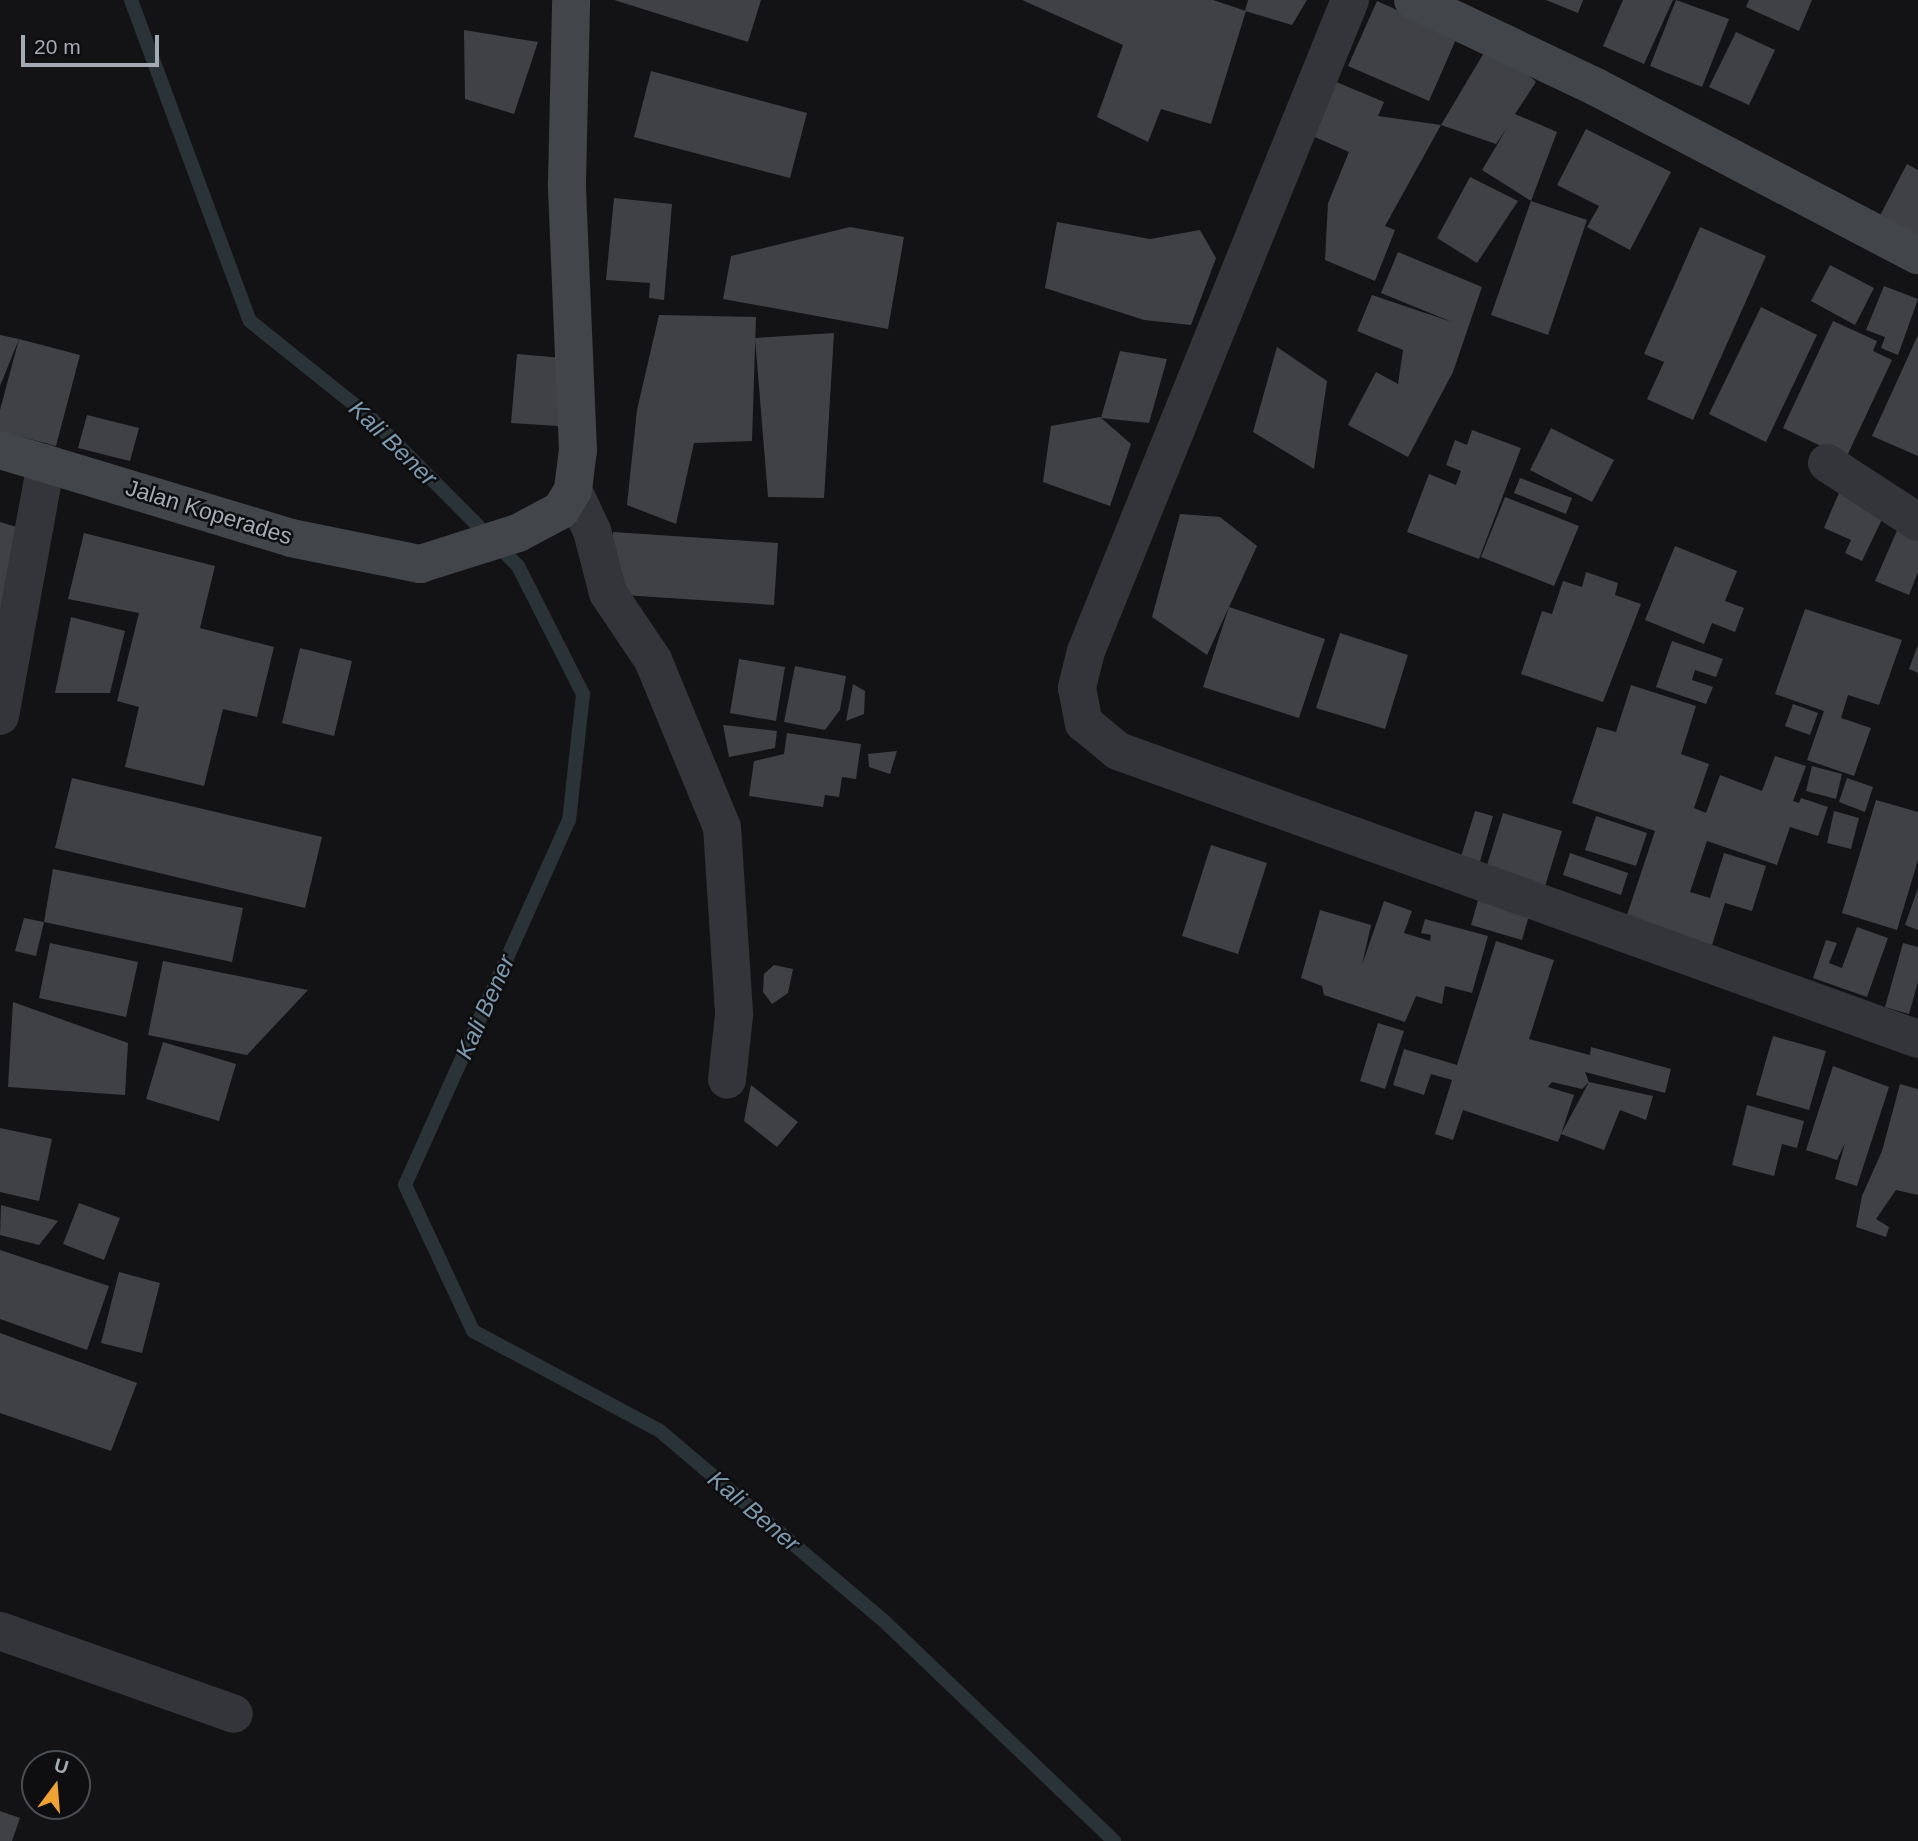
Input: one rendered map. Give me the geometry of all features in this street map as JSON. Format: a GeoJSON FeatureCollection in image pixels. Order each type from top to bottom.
{"type":"FeatureCollection","features":[{"type":"Feature","properties":{"kind":"street"},"geometry":{"type":"LineString","coordinates":[[571,0],[567,183],[578,451],[567,500],[592,531],[608,593],[653,660],[722,827],[734,1015],[727,1080]]}},
{"type":"Feature","properties":{"kind":"street"},"geometry":{"type":"LineString","coordinates":[[1350,0],[1086,652],[1077,688],[1084,723],[1118,751],[1918,1039]]}},
{"type":"Feature","properties":{"kind":"street"},"geometry":{"type":"LineString","coordinates":[[1413,0],[1596,87],[1918,255]]}},
{"type":"Feature","properties":{"kind":"street","name":"Jalan Koperades"},"geometry":{"type":"LineString","coordinates":[[0,450],[291,538],[419,564],[518,533],[567,500]]}},
{"type":"Feature","properties":{"kind":"street"},"geometry":{"type":"LineString","coordinates":[[0,716],[46,463]]}},
{"type":"Feature","properties":{"kind":"street"},"geometry":{"type":"LineString","coordinates":[[1827,463],[1918,522]]}},
{"type":"Feature","properties":{"kind":"street"},"geometry":{"type":"LineString","coordinates":[[0,1631],[234,1714]]}},
{"type":"Feature","properties":{"kind":"building"},"geometry":{"type":"Polygon","coordinates":[[[614,0],[761,0],[748,42],[614,0]]]}},
{"type":"Feature","properties":{"kind":"building"},"geometry":{"type":"Polygon","coordinates":[[[1022,0],[1213,0],[1246,11],[1211,124],[1161,109],[1148,142],[1097,117],[1123,45],[1022,0]]]}},
{"type":"Feature","properties":{"kind":"building"},"geometry":{"type":"Polygon","coordinates":[[[1248,0],[1307,0],[1292,25],[1245,11],[1248,0]]]}},
{"type":"Feature","properties":{"kind":"building"},"geometry":{"type":"Polygon","coordinates":[[[1546,0],[1583,0],[1578,13],[1546,0]]]}},
{"type":"Feature","properties":{"kind":"building"},"geometry":{"type":"Polygon","coordinates":[[[1623,0],[1673,0],[1644,64],[1603,46],[1623,0]]]}},
{"type":"Feature","properties":{"kind":"building"},"geometry":{"type":"Polygon","coordinates":[[[1676,0],[1729,19],[1702,87],[1650,66],[1676,0]]]}},
{"type":"Feature","properties":{"kind":"building"},"geometry":{"type":"Polygon","coordinates":[[[1749,0],[1812,0],[1799,31],[1746,7],[1749,0]]]}},
{"type":"Feature","properties":{"kind":"building"},"geometry":{"type":"Polygon","coordinates":[[[1377,1],[1457,37],[1429,101],[1348,66],[1377,1]]]}},
{"type":"Feature","properties":{"kind":"building"},"geometry":{"type":"Polygon","coordinates":[[[464,30],[538,42],[514,114],[465,99],[464,30]]]}},
{"type":"Feature","properties":{"kind":"building"},"geometry":{"type":"Polygon","coordinates":[[[1736,32],[1775,50],[1749,105],[1709,87],[1736,32]]]}},
{"type":"Feature","properties":{"kind":"building"},"geometry":{"type":"Polygon","coordinates":[[[1491,41],[1536,82],[1515,114],[1557,132],[1531,201],[1482,170],[1507,128],[1496,144],[1441,125],[1491,41]]]}},
{"type":"Feature","properties":{"kind":"building"},"geometry":{"type":"Polygon","coordinates":[[[651,71],[807,113],[790,178],[634,137],[651,71]]]}},
{"type":"Feature","properties":{"kind":"building"},"geometry":{"type":"Polygon","coordinates":[[[1334,81],[1384,102],[1378,116],[1441,125],[1385,226],[1395,230],[1375,281],[1325,260],[1328,203],[1349,152],[1310,135],[1334,81]]]}},
{"type":"Feature","properties":{"kind":"building"},"geometry":{"type":"Polygon","coordinates":[[[1586,129],[1671,172],[1630,250],[1587,227],[1599,206],[1557,185],[1586,129]]]}},
{"type":"Feature","properties":{"kind":"building"},"geometry":{"type":"Polygon","coordinates":[[[1907,164],[1918,170],[1918,247],[1875,225],[1907,164]]]}},
{"type":"Feature","properties":{"kind":"building"},"geometry":{"type":"Polygon","coordinates":[[[1470,177],[1518,201],[1477,263],[1437,238],[1470,177]]]}},
{"type":"Feature","properties":{"kind":"building"},"geometry":{"type":"Polygon","coordinates":[[[614,198],[672,204],[664,300],[649,298],[650,283],[606,280],[614,198]]]}},
{"type":"Feature","properties":{"kind":"building"},"geometry":{"type":"Polygon","coordinates":[[[1531,201],[1587,220],[1548,335],[1491,315],[1531,201]]]}},
{"type":"Feature","properties":{"kind":"building"},"geometry":{"type":"Polygon","coordinates":[[[1057,222],[1150,239],[1200,230],[1216,258],[1191,325],[1144,320],[1045,288],[1057,222]]]}},
{"type":"Feature","properties":{"kind":"building"},"geometry":{"type":"Polygon","coordinates":[[[850,227],[904,237],[888,329],[723,299],[731,256],[850,227]]]}},
{"type":"Feature","properties":{"kind":"building"},"geometry":{"type":"Polygon","coordinates":[[[1700,227],[1766,256],[1693,420],[1647,399],[1664,362],[1644,354],[1700,227]]]}},
{"type":"Feature","properties":{"kind":"building"},"geometry":{"type":"Polygon","coordinates":[[[1398,252],[1482,287],[1453,372],[1408,457],[1348,425],[1376,372],[1398,384],[1403,350],[1357,331],[1372,295],[1452,322],[1381,293],[1398,252]]]}},
{"type":"Feature","properties":{"kind":"building"},"geometry":{"type":"Polygon","coordinates":[[[1830,265],[1874,288],[1855,325],[1811,301],[1830,265]]]}},
{"type":"Feature","properties":{"kind":"building"},"geometry":{"type":"Polygon","coordinates":[[[1884,286],[1918,299],[1898,355],[1881,348],[1885,337],[1866,330],[1884,286]]]}},
{"type":"Feature","properties":{"kind":"building"},"geometry":{"type":"Polygon","coordinates":[[[1761,307],[1817,335],[1766,442],[1709,414],[1761,307]]]}},
{"type":"Feature","properties":{"kind":"building"},"geometry":{"type":"Polygon","coordinates":[[[659,315],[756,317],[752,441],[694,443],[676,524],[627,505],[637,410],[659,315]]]}},
{"type":"Feature","properties":{"kind":"building"},"geometry":{"type":"Polygon","coordinates":[[[1833,321],[1877,341],[1873,351],[1892,360],[1846,458],[1783,428],[1833,321]]]}},
{"type":"Feature","properties":{"kind":"building"},"geometry":{"type":"Polygon","coordinates":[[[834,333],[824,498],[768,497],[755,338],[834,333]]]}},
{"type":"Feature","properties":{"kind":"building"},"geometry":{"type":"Polygon","coordinates":[[[0,335],[19,339],[0,386],[0,335]]]}},
{"type":"Feature","properties":{"kind":"building"},"geometry":{"type":"Polygon","coordinates":[[[1918,335],[1918,456],[1872,436],[1918,335]]]}},
{"type":"Feature","properties":{"kind":"building"},"geometry":{"type":"Polygon","coordinates":[[[19,339],[80,355],[56,446],[0,431],[0,410],[19,339]]]}},
{"type":"Feature","properties":{"kind":"building"},"geometry":{"type":"Polygon","coordinates":[[[1277,347],[1327,381],[1314,469],[1253,432],[1277,347]]]}},
{"type":"Feature","properties":{"kind":"building"},"geometry":{"type":"Polygon","coordinates":[[[1120,351],[1167,359],[1149,423],[1101,418],[1120,351]]]}},
{"type":"Feature","properties":{"kind":"building"},"geometry":{"type":"Polygon","coordinates":[[[517,354],[563,358],[558,426],[511,423],[517,354]]]}},
{"type":"Feature","properties":{"kind":"building"},"geometry":{"type":"Polygon","coordinates":[[[87,415],[139,428],[130,461],[78,448],[87,415]]]}},
{"type":"Feature","properties":{"kind":"building"},"geometry":{"type":"Polygon","coordinates":[[[1100,417],[1131,444],[1110,506],[1043,482],[1051,426],[1100,417]]]}},
{"type":"Feature","properties":{"kind":"building"},"geometry":{"type":"Polygon","coordinates":[[[1551,428],[1614,460],[1592,502],[1530,470],[1551,428]]]}},
{"type":"Feature","properties":{"kind":"building"},"geometry":{"type":"Polygon","coordinates":[[[1472,430],[1521,448],[1479,559],[1407,532],[1429,474],[1456,485],[1461,471],[1446,465],[1455,440],[1467,445],[1472,430]]]}},
{"type":"Feature","properties":{"kind":"building"},"geometry":{"type":"Polygon","coordinates":[[[1520,478],[1572,498],[1566,514],[1514,493],[1520,478]]]}},
{"type":"Feature","properties":{"kind":"building"},"geometry":{"type":"Polygon","coordinates":[[[1841,488],[1887,509],[1862,561],[1845,553],[1851,540],[1824,528],[1841,488]]]}},
{"type":"Feature","properties":{"kind":"building"},"geometry":{"type":"Polygon","coordinates":[[[1505,497],[1579,526],[1554,586],[1481,557],[1505,497]]]}},
{"type":"Feature","properties":{"kind":"building"},"geometry":{"type":"Polygon","coordinates":[[[1180,514],[1220,517],[1257,546],[1207,655],[1152,617],[1180,514]]]}},
{"type":"Feature","properties":{"kind":"building"},"geometry":{"type":"Polygon","coordinates":[[[0,522],[27,530],[0,621],[0,522]]]}},
{"type":"Feature","properties":{"kind":"building"},"geometry":{"type":"Polygon","coordinates":[[[1899,526],[1918,533],[1918,572],[1909,595],[1875,581],[1899,526]]]}},
{"type":"Feature","properties":{"kind":"building"},"geometry":{"type":"Polygon","coordinates":[[[613,532],[778,543],[774,605],[608,594],[613,532]]]}},
{"type":"Feature","properties":{"kind":"building"},"geometry":{"type":"Polygon","coordinates":[[[84,533],[215,566],[200,628],[274,647],[257,717],[223,709],[204,786],[125,767],[139,707],[117,701],[139,613],[68,599],[84,533]]]}},
{"type":"Feature","properties":{"kind":"building"},"geometry":{"type":"Polygon","coordinates":[[[1675,546],[1737,571],[1725,601],[1744,608],[1735,632],[1712,623],[1704,644],[1645,620],[1675,546]]]}},
{"type":"Feature","properties":{"kind":"building"},"geometry":{"type":"Polygon","coordinates":[[[1586,572],[1618,583],[1615,595],[1641,604],[1603,702],[1521,674],[1542,611],[1552,614],[1563,581],[1582,587],[1586,572]]]}},
{"type":"Feature","properties":{"kind":"building"},"geometry":{"type":"Polygon","coordinates":[[[1229,607],[1325,639],[1299,718],[1203,687],[1229,607]]]}},
{"type":"Feature","properties":{"kind":"building"},"geometry":{"type":"Polygon","coordinates":[[[1805,609],[1902,640],[1879,705],[1848,695],[1841,718],[1871,728],[1854,776],[1807,760],[1824,711],[1775,694],[1805,609]]]}},
{"type":"Feature","properties":{"kind":"building"},"geometry":{"type":"Polygon","coordinates":[[[71,617],[125,631],[110,693],[55,693],[71,617]]]}},
{"type":"Feature","properties":{"kind":"building"},"geometry":{"type":"Polygon","coordinates":[[[1340,633],[1408,655],[1385,729],[1316,708],[1340,633]]]}},
{"type":"Feature","properties":{"kind":"building"},"geometry":{"type":"Polygon","coordinates":[[[1672,641],[1723,659],[1716,677],[1695,670],[1692,680],[1713,687],[1706,704],[1656,687],[1672,641]]]}},
{"type":"Feature","properties":{"kind":"building"},"geometry":{"type":"Polygon","coordinates":[[[1918,645],[1918,673],[1909,669],[1918,645]]]}},
{"type":"Feature","properties":{"kind":"building"},"geometry":{"type":"Polygon","coordinates":[[[300,648],[352,661],[334,736],[282,723],[300,648]]]}},
{"type":"Feature","properties":{"kind":"building"},"geometry":{"type":"Polygon","coordinates":[[[739,659],[785,667],[776,721],[730,713],[739,659]]]}},
{"type":"Feature","properties":{"kind":"building"},"geometry":{"type":"Polygon","coordinates":[[[795,666],[846,676],[840,710],[825,730],[784,722],[795,666]]]}},
{"type":"Feature","properties":{"kind":"building"},"geometry":{"type":"Polygon","coordinates":[[[853,684],[865,691],[864,714],[846,721],[853,684]]]}},
{"type":"Feature","properties":{"kind":"building"},"geometry":{"type":"Polygon","coordinates":[[[1631,685],[1696,706],[1681,754],[1709,764],[1694,808],[1706,813],[1720,775],[1762,791],[1775,756],[1806,766],[1793,801],[1799,803],[1801,798],[1828,807],[1818,836],[1790,827],[1777,865],[1707,841],[1690,892],[1710,898],[1724,853],[1766,866],[1752,911],[1725,903],[1709,955],[1623,927],[1655,831],[1572,803],[1597,727],[1616,732],[1631,685]]]}},
{"type":"Feature","properties":{"kind":"building"},"geometry":{"type":"Polygon","coordinates":[[[1793,704],[1818,713],[1810,735],[1785,726],[1793,704]]]}},
{"type":"Feature","properties":{"kind":"building"},"geometry":{"type":"Polygon","coordinates":[[[723,725],[777,731],[775,748],[729,757],[723,725]]]}},
{"type":"Feature","properties":{"kind":"building"},"geometry":{"type":"Polygon","coordinates":[[[787,733],[861,744],[856,779],[842,777],[839,797],[825,795],[823,807],[749,796],[754,761],[784,754],[787,733]]]}},
{"type":"Feature","properties":{"kind":"building"},"geometry":{"type":"Polygon","coordinates":[[[897,751],[890,774],[869,767],[868,754],[897,751]]]}},
{"type":"Feature","properties":{"kind":"building"},"geometry":{"type":"Polygon","coordinates":[[[1812,766],[1842,774],[1836,799],[1806,791],[1812,766]]]}},
{"type":"Feature","properties":{"kind":"building"},"geometry":{"type":"Polygon","coordinates":[[[72,778],[322,837],[305,908],[55,848],[72,778]]]}},
{"type":"Feature","properties":{"kind":"building"},"geometry":{"type":"Polygon","coordinates":[[[1847,778],[1873,787],[1865,812],[1839,802],[1847,778]]]}},
{"type":"Feature","properties":{"kind":"building"},"geometry":{"type":"Polygon","coordinates":[[[1876,800],[1918,812],[1918,860],[1897,930],[1842,913],[1876,800]]]}},
{"type":"Feature","properties":{"kind":"building"},"geometry":{"type":"Polygon","coordinates":[[[1475,811],[1493,816],[1479,865],[1460,860],[1475,811]]]}},
{"type":"Feature","properties":{"kind":"building"},"geometry":{"type":"Polygon","coordinates":[[[1834,811],[1859,818],[1851,849],[1827,843],[1834,811]]]}},
{"type":"Feature","properties":{"kind":"building"},"geometry":{"type":"Polygon","coordinates":[[[1503,813],[1562,831],[1543,893],[1484,875],[1503,813]]]}},
{"type":"Feature","properties":{"kind":"building"},"geometry":{"type":"Polygon","coordinates":[[[1596,816],[1647,833],[1636,866],[1585,850],[1596,816]]]}},
{"type":"Feature","properties":{"kind":"building"},"geometry":{"type":"Polygon","coordinates":[[[1211,845],[1267,863],[1238,954],[1182,936],[1211,845]]]}},
{"type":"Feature","properties":{"kind":"building"},"geometry":{"type":"Polygon","coordinates":[[[1570,853],[1628,873],[1621,895],[1563,875],[1570,853]]]}},
{"type":"Feature","properties":{"kind":"building"},"geometry":{"type":"Polygon","coordinates":[[[53,869],[243,908],[232,962],[44,922],[53,869]]]}},
{"type":"Feature","properties":{"kind":"building"},"geometry":{"type":"Polygon","coordinates":[[[1918,888],[1918,930],[1905,925],[1918,888]]]}},
{"type":"Feature","properties":{"kind":"building"},"geometry":{"type":"Polygon","coordinates":[[[1479,897],[1530,912],[1522,940],[1471,925],[1479,897]]]}},
{"type":"Feature","properties":{"kind":"building"},"geometry":{"type":"Polygon","coordinates":[[[1384,901],[1412,911],[1404,933],[1430,941],[1431,935],[1421,933],[1425,919],[1488,936],[1472,993],[1445,986],[1442,1004],[1416,996],[1405,1022],[1324,995],[1322,986],[1301,978],[1320,910],[1371,925],[1362,965],[1384,901]]]}},
{"type":"Feature","properties":{"kind":"building"},"geometry":{"type":"Polygon","coordinates":[[[24,918],[44,922],[36,956],[15,951],[24,918]]]}},
{"type":"Feature","properties":{"kind":"building"},"geometry":{"type":"Polygon","coordinates":[[[1857,927],[1888,938],[1867,997],[1813,978],[1826,940],[1837,943],[1829,963],[1842,968],[1857,927]]]}},
{"type":"Feature","properties":{"kind":"building"},"geometry":{"type":"Polygon","coordinates":[[[1496,941],[1554,960],[1529,1039],[1590,1055],[1591,1047],[1671,1069],[1665,1093],[1585,1072],[1589,1082],[1582,1089],[1552,1082],[1548,1087],[1574,1095],[1558,1142],[1463,1110],[1453,1140],[1435,1134],[1452,1080],[1431,1074],[1424,1095],[1393,1085],[1404,1049],[1457,1065],[1496,941]]]}},
{"type":"Feature","properties":{"kind":"building"},"geometry":{"type":"Polygon","coordinates":[[[50,943],[138,962],[126,1017],[39,998],[50,943]]]}},
{"type":"Feature","properties":{"kind":"building"},"geometry":{"type":"Polygon","coordinates":[[[1903,943],[1918,947],[1918,982],[1909,1014],[1885,1007],[1903,943]]]}},
{"type":"Feature","properties":{"kind":"building"},"geometry":{"type":"Polygon","coordinates":[[[163,961],[308,990],[247,1055],[148,1035],[163,961]]]}},
{"type":"Feature","properties":{"kind":"building"},"geometry":{"type":"Polygon","coordinates":[[[774,965],[793,969],[788,993],[772,1004],[763,992],[764,974],[774,965]]]}},
{"type":"Feature","properties":{"kind":"building"},"geometry":{"type":"Polygon","coordinates":[[[13,1002],[128,1043],[125,1095],[8,1087],[13,1002]]]}},
{"type":"Feature","properties":{"kind":"building"},"geometry":{"type":"Polygon","coordinates":[[[1378,1023],[1404,1031],[1385,1089],[1360,1081],[1378,1023]]]}},
{"type":"Feature","properties":{"kind":"building"},"geometry":{"type":"Polygon","coordinates":[[[1773,1036],[1826,1051],[1809,1110],[1756,1095],[1773,1036]]]}},
{"type":"Feature","properties":{"kind":"building"},"geometry":{"type":"Polygon","coordinates":[[[163,1042],[236,1064],[219,1121],[146,1099],[163,1042]]]}},
{"type":"Feature","properties":{"kind":"building"},"geometry":{"type":"Polygon","coordinates":[[[1833,1066],[1889,1087],[1857,1186],[1835,1179],[1845,1143],[1837,1160],[1806,1150],[1833,1066]]]}},
{"type":"Feature","properties":{"kind":"building"},"geometry":{"type":"Polygon","coordinates":[[[1589,1082],[1653,1096],[1646,1120],[1620,1110],[1604,1150],[1561,1134],[1589,1082]]]}},
{"type":"Feature","properties":{"kind":"building"},"geometry":{"type":"Polygon","coordinates":[[[1900,1084],[1918,1089],[1918,1195],[1896,1190],[1876,1219],[1889,1227],[1886,1237],[1856,1227],[1862,1196],[1882,1151],[1900,1084]]]}},
{"type":"Feature","properties":{"kind":"building"},"geometry":{"type":"Polygon","coordinates":[[[751,1085],[798,1122],[777,1147],[744,1121],[751,1085]]]}},
{"type":"Feature","properties":{"kind":"building"},"geometry":{"type":"Polygon","coordinates":[[[1747,1105],[1804,1121],[1797,1148],[1782,1144],[1774,1176],[1732,1165],[1747,1105]]]}},
{"type":"Feature","properties":{"kind":"building"},"geometry":{"type":"Polygon","coordinates":[[[0,1128],[52,1139],[39,1201],[0,1192],[0,1128]]]}},
{"type":"Feature","properties":{"kind":"building"},"geometry":{"type":"Polygon","coordinates":[[[79,1203],[120,1218],[104,1260],[63,1244],[79,1203]]]}},
{"type":"Feature","properties":{"kind":"building"},"geometry":{"type":"Polygon","coordinates":[[[1,1205],[58,1221],[39,1245],[0,1235],[1,1205]]]}},
{"type":"Feature","properties":{"kind":"building"},"geometry":{"type":"Polygon","coordinates":[[[0,1250],[109,1286],[87,1350],[0,1319],[0,1250]]]}},
{"type":"Feature","properties":{"kind":"building"},"geometry":{"type":"Polygon","coordinates":[[[119,1272],[160,1283],[142,1353],[101,1343],[119,1272]]]}},
{"type":"Feature","properties":{"kind":"building"},"geometry":{"type":"Polygon","coordinates":[[[0,1333],[137,1383],[111,1451],[0,1413],[0,1333]]]}},
{"type":"Feature","properties":{"kind":"building"},"geometry":{"type":"Polygon","coordinates":[[[0,1811],[20,1818],[12,1841],[0,1841],[0,1811]]]}},
{"type":"Feature","properties":{"kind":"waterway","name":"Kali Bener"},"geometry":{"type":"LineString","coordinates":[[131,0],[250,321],[371,418],[518,566],[583,694],[569,820],[405,1185],[473,1331],[660,1431],[885,1622],[1114,1841]]}}]}
